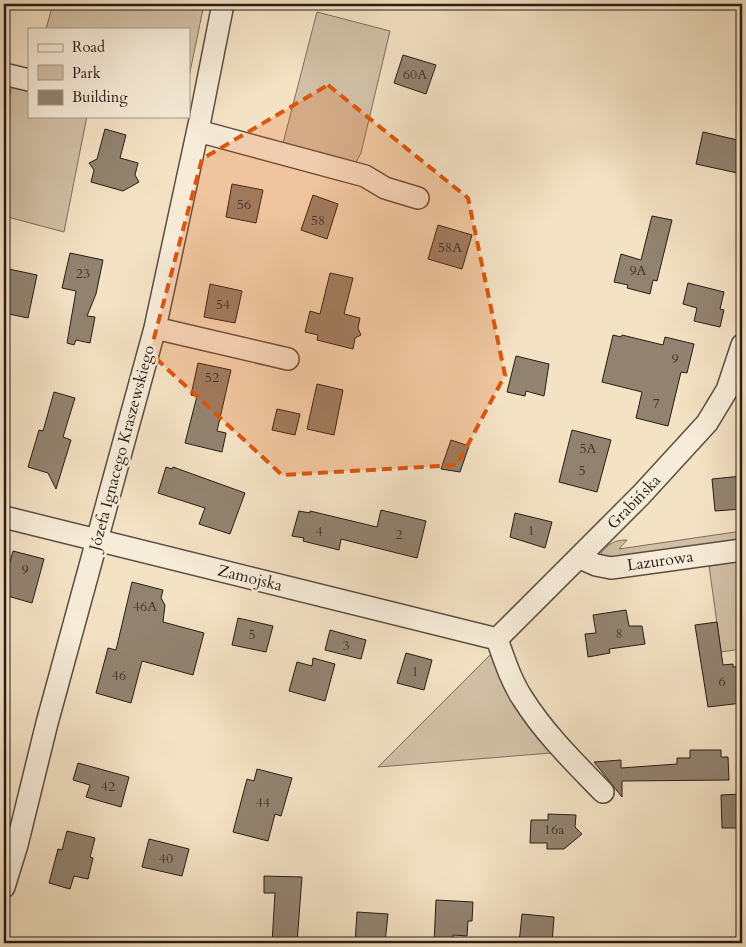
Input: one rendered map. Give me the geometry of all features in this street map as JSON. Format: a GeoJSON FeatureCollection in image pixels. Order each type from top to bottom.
{"type":"FeatureCollection","features":[{"type":"Feature","properties":{"kind":"street","name":"Józefa Ignacego Kraszewskiego"},"geometry":{"type":"LineString","coordinates":[[4,887],[17,845],[50,713],[156,328],[194,123],[223,4]]}},
{"type":"Feature","properties":{"kind":"street"},"geometry":{"type":"LineString","coordinates":[[4,74],[28,80]]}},
{"type":"Feature","properties":{"kind":"street"},"geometry":{"type":"LineString","coordinates":[[194,123],[365,176],[385,188],[418,198]]}},
{"type":"Feature","properties":{"kind":"street"},"geometry":{"type":"LineString","coordinates":[[156,328],[288,359]]}},
{"type":"Feature","properties":{"kind":"street","name":"Grabińska"},"geometry":{"type":"LineString","coordinates":[[497,639],[580,558],[707,423],[727,390],[742,345]]}},
{"type":"Feature","properties":{"kind":"street","name":"Zamojska"},"geometry":{"type":"LineString","coordinates":[[4,516],[497,639]]}},
{"type":"Feature","properties":{"kind":"street","name":"Lazurowa"},"geometry":{"type":"LineString","coordinates":[[580,558],[596,565],[611,568],[742,550]]}},
{"type":"Feature","properties":{"kind":"street"},"geometry":{"type":"LineString","coordinates":[[497,639],[522,698],[570,758],[603,792]]}},
{"type":"Feature","properties":{"kind":"highlighted area"},"geometry":{"type":"Polygon","coordinates":[[[328,85],[468,198],[505,375],[457,465],[282,475],[150,353],[202,159],[328,85]]]}},
{"type":"Feature","properties":{"kind":"green space"},"geometry":{"type":"Polygon","coordinates":[[[53,4],[204,4],[190,72],[190,28],[46,28],[53,4]]]}},
{"type":"Feature","properties":{"kind":"green space"},"geometry":{"type":"Polygon","coordinates":[[[317,12],[390,31],[361,153],[355,164],[282,147],[317,12]]]}},
{"type":"Feature","properties":{"kind":"green space"},"geometry":{"type":"Polygon","coordinates":[[[12,84],[28,88],[28,118],[87,118],[64,232],[4,216],[4,120],[12,84]]]}},
{"type":"Feature","properties":{"kind":"green space"},"geometry":{"type":"Polygon","coordinates":[[[742,531],[742,544],[624,560],[603,557],[601,553],[610,544],[619,541],[627,540],[619,549],[742,531]]]}},
{"type":"Feature","properties":{"kind":"green space"},"geometry":{"type":"Polygon","coordinates":[[[742,561],[742,649],[721,652],[709,566],[742,561]]]}},
{"type":"Feature","properties":{"kind":"green space"},"geometry":{"type":"Polygon","coordinates":[[[490,655],[551,753],[378,767],[490,655]]]}},
{"type":"Feature","properties":{"kind":"building"},"geometry":{"type":"Polygon","coordinates":[[[403,55],[436,65],[426,94],[394,83],[403,55]]]}},
{"type":"Feature","properties":{"kind":"building"},"geometry":{"type":"Polygon","coordinates":[[[105,129],[126,135],[120,158],[138,163],[135,175],[139,182],[123,191],[91,182],[94,170],[89,163],[97,159],[105,129]]]}},
{"type":"Feature","properties":{"kind":"building"},"geometry":{"type":"Polygon","coordinates":[[[703,132],[742,141],[742,174],[696,164],[703,132]]]}},
{"type":"Feature","properties":{"kind":"building"},"geometry":{"type":"Polygon","coordinates":[[[232,184],[263,190],[256,223],[226,217],[232,184]]]}},
{"type":"Feature","properties":{"kind":"building"},"geometry":{"type":"Polygon","coordinates":[[[313,195],[338,204],[327,239],[301,230],[313,195]]]}},
{"type":"Feature","properties":{"kind":"building"},"geometry":{"type":"Polygon","coordinates":[[[652,216],[672,220],[657,281],[653,280],[650,294],[627,288],[628,285],[614,282],[621,254],[641,260],[652,216]]]}},
{"type":"Feature","properties":{"kind":"building"},"geometry":{"type":"Polygon","coordinates":[[[438,225],[472,235],[462,269],[428,259],[438,225]]]}},
{"type":"Feature","properties":{"kind":"building"},"geometry":{"type":"Polygon","coordinates":[[[70,253],[103,260],[96,294],[87,316],[95,317],[90,343],[76,340],[74,345],[67,343],[76,291],[62,288],[70,253]]]}},
{"type":"Feature","properties":{"kind":"building"},"geometry":{"type":"Polygon","coordinates":[[[4,268],[37,275],[28,318],[4,313],[4,268]]]}},
{"type":"Feature","properties":{"kind":"building"},"geometry":{"type":"Polygon","coordinates":[[[330,273],[353,278],[344,314],[360,318],[358,328],[361,335],[355,338],[353,349],[317,340],[318,335],[305,332],[310,311],[320,314],[330,273]]]}},
{"type":"Feature","properties":{"kind":"building"},"geometry":{"type":"Polygon","coordinates":[[[688,283],[724,292],[720,309],[724,310],[720,327],[694,321],[697,308],[683,304],[688,283]]]}},
{"type":"Feature","properties":{"kind":"building"},"geometry":{"type":"Polygon","coordinates":[[[210,284],[242,291],[235,323],[204,317],[210,284]]]}},
{"type":"Feature","properties":{"kind":"building"},"geometry":{"type":"Polygon","coordinates":[[[613,335],[621,337],[622,335],[663,345],[665,337],[694,344],[687,373],[681,372],[668,426],[636,418],[642,392],[602,382],[613,335]]]}},
{"type":"Feature","properties":{"kind":"building"},"geometry":{"type":"Polygon","coordinates":[[[516,356],[549,364],[544,396],[526,391],[525,396],[507,392],[516,356]]]}},
{"type":"Feature","properties":{"kind":"building"},"geometry":{"type":"Polygon","coordinates":[[[198,363],[231,370],[217,431],[226,433],[222,452],[185,443],[197,396],[191,395],[198,363]]]}},
{"type":"Feature","properties":{"kind":"building"},"geometry":{"type":"Polygon","coordinates":[[[317,384],[343,390],[334,435],[307,429],[317,384]]]}},
{"type":"Feature","properties":{"kind":"building"},"geometry":{"type":"Polygon","coordinates":[[[54,392],[75,398],[63,437],[71,440],[56,489],[48,473],[28,467],[39,430],[43,431],[54,392]]]}},
{"type":"Feature","properties":{"kind":"building"},"geometry":{"type":"Polygon","coordinates":[[[277,409],[300,414],[295,435],[272,430],[277,409]]]}},
{"type":"Feature","properties":{"kind":"building"},"geometry":{"type":"Polygon","coordinates":[[[572,430],[611,440],[597,492],[559,482],[572,430]]]}},
{"type":"Feature","properties":{"kind":"building"},"geometry":{"type":"Polygon","coordinates":[[[451,440],[469,446],[460,472],[441,469],[451,440]]]}},
{"type":"Feature","properties":{"kind":"building"},"geometry":{"type":"Polygon","coordinates":[[[166,467],[172,469],[173,467],[245,493],[230,534],[199,524],[205,508],[158,493],[166,467]]]}},
{"type":"Feature","properties":{"kind":"building"},"geometry":{"type":"Polygon","coordinates":[[[742,476],[742,509],[715,511],[712,479],[742,476]]]}},
{"type":"Feature","properties":{"kind":"building"},"geometry":{"type":"Polygon","coordinates":[[[381,510],[426,521],[417,558],[341,539],[339,550],[303,541],[304,538],[292,536],[299,511],[310,513],[310,511],[377,527],[381,510]]]}},
{"type":"Feature","properties":{"kind":"building"},"geometry":{"type":"Polygon","coordinates":[[[515,513],[552,522],[545,548],[510,537],[515,513]]]}},
{"type":"Feature","properties":{"kind":"building"},"geometry":{"type":"Polygon","coordinates":[[[13,551],[44,559],[32,603],[4,595],[4,584],[13,551]]]}},
{"type":"Feature","properties":{"kind":"building"},"geometry":{"type":"Polygon","coordinates":[[[132,582],[163,590],[161,598],[165,605],[163,622],[204,633],[193,675],[142,661],[131,703],[96,693],[108,648],[116,650],[132,582]]]}},
{"type":"Feature","properties":{"kind":"building"},"geometry":{"type":"Polygon","coordinates":[[[626,610],[629,626],[642,626],[645,644],[609,649],[610,653],[588,657],[585,634],[596,633],[593,615],[626,610]]]}},
{"type":"Feature","properties":{"kind":"building"},"geometry":{"type":"Polygon","coordinates":[[[238,618],[273,626],[266,652],[232,645],[238,618]]]}},
{"type":"Feature","properties":{"kind":"building"},"geometry":{"type":"Polygon","coordinates":[[[717,622],[723,665],[733,664],[733,667],[742,666],[742,703],[708,707],[695,625],[717,622]]]}},
{"type":"Feature","properties":{"kind":"building"},"geometry":{"type":"Polygon","coordinates":[[[330,630],[366,640],[361,659],[325,650],[330,630]]]}},
{"type":"Feature","properties":{"kind":"building"},"geometry":{"type":"Polygon","coordinates":[[[406,653],[432,660],[424,690],[397,683],[406,653]]]}},
{"type":"Feature","properties":{"kind":"building"},"geometry":{"type":"Polygon","coordinates":[[[313,658],[335,664],[325,701],[289,691],[297,662],[312,666],[313,658]]]}},
{"type":"Feature","properties":{"kind":"building"},"geometry":{"type":"Polygon","coordinates":[[[690,750],[721,750],[721,757],[728,757],[729,780],[622,781],[622,797],[594,762],[621,760],[621,768],[677,764],[677,758],[690,758],[690,750]]]}},
{"type":"Feature","properties":{"kind":"building"},"geometry":{"type":"Polygon","coordinates":[[[78,763],[129,777],[121,807],[86,797],[90,785],[73,780],[78,763]]]}},
{"type":"Feature","properties":{"kind":"building"},"geometry":{"type":"Polygon","coordinates":[[[257,769],[292,778],[281,816],[275,814],[268,841],[233,832],[247,779],[254,781],[257,769]]]}},
{"type":"Feature","properties":{"kind":"building"},"geometry":{"type":"Polygon","coordinates":[[[742,794],[742,828],[722,828],[721,795],[742,794]]]}},
{"type":"Feature","properties":{"kind":"building"},"geometry":{"type":"Polygon","coordinates":[[[548,814],[576,815],[575,827],[582,834],[564,849],[547,849],[547,843],[530,843],[531,820],[548,820],[548,814]]]}},
{"type":"Feature","properties":{"kind":"building"},"geometry":{"type":"Polygon","coordinates":[[[67,831],[95,838],[90,857],[93,858],[88,879],[74,876],[70,889],[49,883],[58,849],[62,850],[67,831]]]}},
{"type":"Feature","properties":{"kind":"building"},"geometry":{"type":"Polygon","coordinates":[[[149,839],[189,849],[182,876],[142,867],[149,839]]]}},
{"type":"Feature","properties":{"kind":"building"},"geometry":{"type":"Polygon","coordinates":[[[264,876],[302,877],[297,943],[272,943],[275,893],[264,893],[264,876]]]}},
{"type":"Feature","properties":{"kind":"building"},"geometry":{"type":"Polygon","coordinates":[[[436,900],[473,902],[472,921],[468,921],[467,936],[453,935],[453,943],[434,943],[436,900]]]}},
{"type":"Feature","properties":{"kind":"building"},"geometry":{"type":"Polygon","coordinates":[[[357,912],[388,914],[385,943],[355,943],[357,912]]]}},
{"type":"Feature","properties":{"kind":"building"},"geometry":{"type":"Polygon","coordinates":[[[522,914],[554,917],[552,943],[519,943],[522,914]]]}}]}
